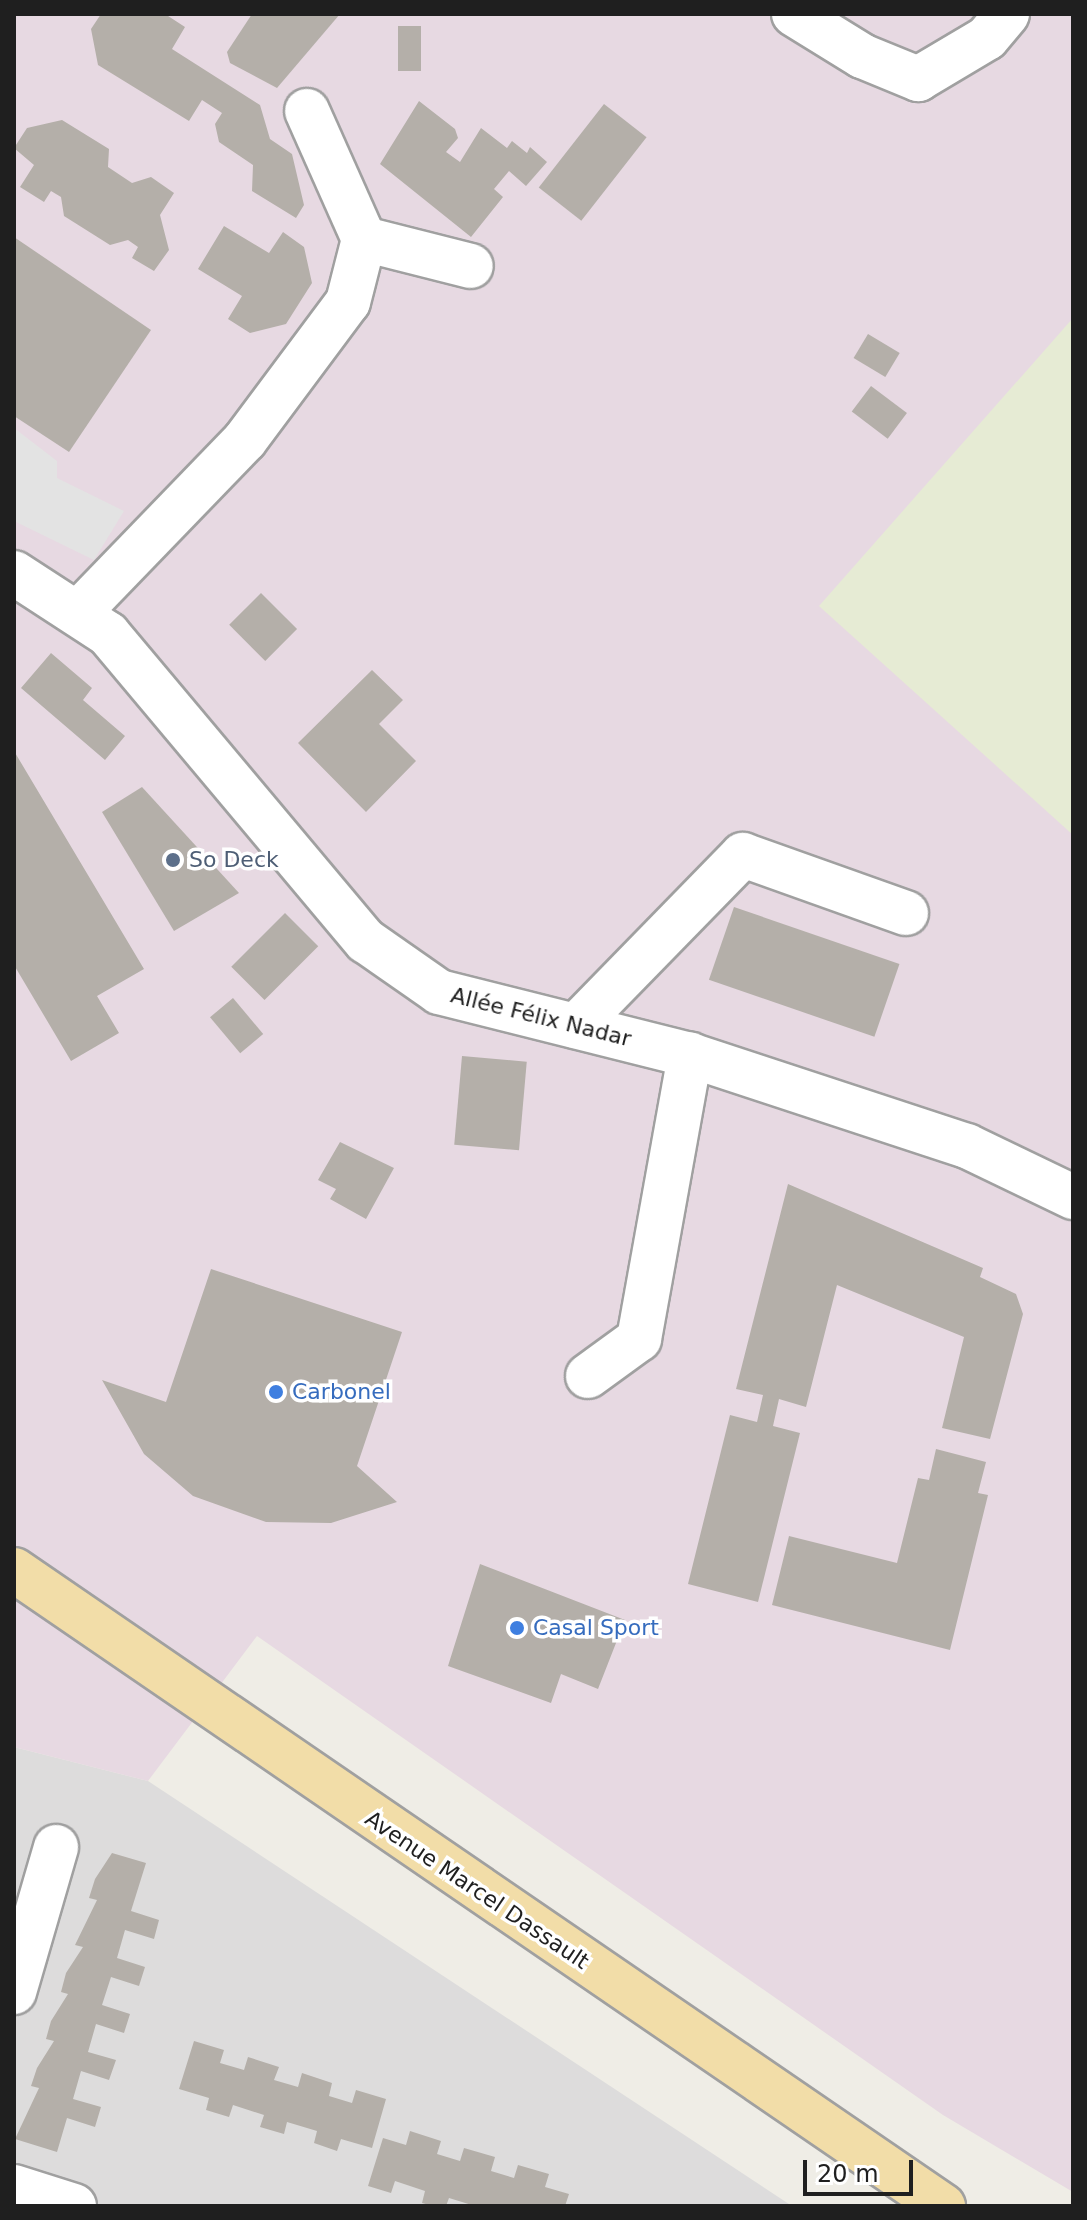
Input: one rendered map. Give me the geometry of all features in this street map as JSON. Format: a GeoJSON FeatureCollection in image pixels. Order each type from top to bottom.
{"type":"FeatureCollection","features":[{"type":"Feature","properties":{"kind":"main road","name":"Avenue Marcel Dassault"},"geometry":{"type":"LineString","coordinates":[[14,1570],[943,2206]]}},
{"type":"Feature","properties":{"kind":"street"},"geometry":{"type":"LineString","coordinates":[[794,14],[862,56],[918,79],[987,38],[1007,14]]}},
{"type":"Feature","properties":{"kind":"street"},"geometry":{"type":"LineString","coordinates":[[78,613],[245,440],[348,302],[364,239],[307,111]]}},
{"type":"Feature","properties":{"kind":"street"},"geometry":{"type":"LineString","coordinates":[[364,239],[471,266]]}},
{"type":"Feature","properties":{"kind":"street","name":"Allée Félix Nadar"},"geometry":{"type":"LineString","coordinates":[[14,573],[108,634],[366,941],[439,992],[690,1055],[967,1146],[1073,1197]]}},
{"type":"Feature","properties":{"kind":"street"},"geometry":{"type":"LineString","coordinates":[[576,1026],[743,855],[906,913]]}},
{"type":"Feature","properties":{"kind":"street"},"geometry":{"type":"LineString","coordinates":[[588,1376],[639,1339],[690,1055]]}},
{"type":"Feature","properties":{"kind":"street"},"geometry":{"type":"LineString","coordinates":[[14,1992],[56,1847]]}},
{"type":"Feature","properties":{"kind":"street"},"geometry":{"type":"LineString","coordinates":[[14,2187],[74,2206]]}},
{"type":"Feature","properties":{"kind":"shaded area"},"geometry":{"type":"Polygon","coordinates":[[[14,14],[1073,14],[1073,2192],[943,2115],[257,1636],[148,1781],[14,1747],[14,14]]]}},
{"type":"Feature","properties":{"kind":"shaded area"},"geometry":{"type":"Polygon","coordinates":[[[14,428],[57,461],[57,478],[124,511],[94,560],[14,521],[14,428]]]}},
{"type":"Feature","properties":{"kind":"shaded area"},"geometry":{"type":"Polygon","coordinates":[[[14,1747],[148,1781],[792,2206],[14,2206],[14,1747]]]}},
{"type":"Feature","properties":{"kind":"green space"},"geometry":{"type":"Polygon","coordinates":[[[1073,318],[1073,835],[819,606],[1073,318]]]}},
{"type":"Feature","properties":{"kind":"building"},"geometry":{"type":"Polygon","coordinates":[[[101,14],[165,14],[185,27],[172,49],[260,105],[270,139],[292,154],[304,205],[296,218],[252,191],[253,165],[219,142],[215,124],[222,113],[202,100],[189,121],[98,65],[91,29],[101,14]]]}},
{"type":"Feature","properties":{"kind":"building"},"geometry":{"type":"Polygon","coordinates":[[[252,14],[340,14],[277,88],[230,63],[227,52],[252,14]]]}},
{"type":"Feature","properties":{"kind":"building"},"geometry":{"type":"Polygon","coordinates":[[[398,26],[421,26],[421,71],[398,71],[398,26]]]}},
{"type":"Feature","properties":{"kind":"building"},"geometry":{"type":"Polygon","coordinates":[[[419,101],[455,129],[458,138],[446,152],[460,162],[481,128],[507,148],[512,141],[527,153],[530,147],[547,162],[526,186],[509,171],[494,189],[503,197],[471,237],[380,164],[419,101]]]}},
{"type":"Feature","properties":{"kind":"building"},"geometry":{"type":"Polygon","coordinates":[[[604,104],[647,137],[581,221],[539,188],[604,104]]]}},
{"type":"Feature","properties":{"kind":"building"},"geometry":{"type":"Polygon","coordinates":[[[62,120],[109,149],[108,167],[132,183],[151,177],[174,193],[160,215],[169,250],[154,271],[132,258],[138,247],[128,240],[110,245],[64,216],[61,197],[51,191],[44,202],[20,187],[34,165],[14,148],[27,128],[62,120]]]}},
{"type":"Feature","properties":{"kind":"building"},"geometry":{"type":"Polygon","coordinates":[[[224,226],[269,253],[283,232],[304,247],[312,283],[286,324],[250,333],[228,319],[242,296],[198,269],[224,226]]]}},
{"type":"Feature","properties":{"kind":"building"},"geometry":{"type":"Polygon","coordinates":[[[14,237],[151,330],[69,452],[14,416],[14,237]]]}},
{"type":"Feature","properties":{"kind":"building"},"geometry":{"type":"Polygon","coordinates":[[[868,334],[900,353],[885,377],[854,358],[868,334]]]}},
{"type":"Feature","properties":{"kind":"building"},"geometry":{"type":"Polygon","coordinates":[[[871,386],[907,413],[888,439],[852,412],[871,386]]]}},
{"type":"Feature","properties":{"kind":"building"},"geometry":{"type":"Polygon","coordinates":[[[261,593],[297,629],[265,661],[229,625],[261,593]]]}},
{"type":"Feature","properties":{"kind":"building"},"geometry":{"type":"Polygon","coordinates":[[[51,653],[92,688],[83,700],[125,736],[105,760],[21,688],[51,653]]]}},
{"type":"Feature","properties":{"kind":"building"},"geometry":{"type":"Polygon","coordinates":[[[372,670],[403,700],[379,724],[416,761],[366,812],[298,743],[372,670]]]}},
{"type":"Feature","properties":{"kind":"building"},"geometry":{"type":"Polygon","coordinates":[[[14,751],[144,969],[97,996],[119,1033],[71,1061],[14,965],[14,751]]]}},
{"type":"Feature","properties":{"kind":"building"},"geometry":{"type":"Polygon","coordinates":[[[142,787],[239,893],[174,931],[102,812],[142,787]]]}},
{"type":"Feature","properties":{"kind":"building"},"geometry":{"type":"Polygon","coordinates":[[[734,907],[899,964],[874,1037],[709,980],[734,907]]]}},
{"type":"Feature","properties":{"kind":"building"},"geometry":{"type":"Polygon","coordinates":[[[285,913],[318,946],[264,1000],[231,967],[285,913]]]}},
{"type":"Feature","properties":{"kind":"building"},"geometry":{"type":"Polygon","coordinates":[[[233,998],[263,1034],[240,1053],[210,1017],[233,998]]]}},
{"type":"Feature","properties":{"kind":"building"},"geometry":{"type":"Polygon","coordinates":[[[462,1056],[527,1062],[519,1150],[454,1145],[462,1056]]]}},
{"type":"Feature","properties":{"kind":"building"},"geometry":{"type":"Polygon","coordinates":[[[340,1142],[394,1168],[366,1219],[330,1199],[336,1189],[318,1180],[340,1142]]]}},
{"type":"Feature","properties":{"kind":"building"},"geometry":{"type":"Polygon","coordinates":[[[788,1184],[983,1268],[980,1277],[1016,1294],[1023,1314],[990,1439],[942,1428],[964,1337],[837,1285],[806,1407],[779,1399],[773,1426],[800,1433],[758,1602],[688,1584],[730,1415],[757,1422],[763,1395],[736,1389],[788,1184]]]}},
{"type":"Feature","properties":{"kind":"building","name":"Carbonel"},"geometry":{"type":"Polygon","coordinates":[[[211,1269],[402,1332],[357,1466],[397,1502],[331,1523],[266,1522],[193,1496],[144,1454],[102,1380],[166,1402],[211,1269]]]}},
{"type":"Feature","properties":{"kind":"building"},"geometry":{"type":"Polygon","coordinates":[[[936,1449],[986,1462],[978,1493],[988,1495],[950,1650],[772,1605],[789,1536],[897,1563],[918,1478],[929,1480],[936,1449]]]}},
{"type":"Feature","properties":{"kind":"building"},"geometry":{"type":"Polygon","coordinates":[[[480,1564],[625,1620],[598,1689],[561,1674],[551,1703],[448,1666],[480,1564]]]}},
{"type":"Feature","properties":{"kind":"building"},"geometry":{"type":"Polygon","coordinates":[[[112,1853],[146,1863],[131,1911],[159,1920],[154,1939],[125,1930],[117,1958],[145,1967],[139,1986],[111,1977],[102,2005],[130,2014],[124,2033],[96,2024],[88,2052],[116,2060],[109,2080],[81,2071],[73,2099],[101,2107],[95,2127],[67,2118],[57,2152],[15,2139],[39,2088],[31,2086],[37,2068],[54,2041],[46,2039],[51,2021],[68,1994],[61,1992],[66,1973],[83,1947],[75,1945],[97,1900],[89,1898],[95,1879],[112,1853]]]}},
{"type":"Feature","properties":{"kind":"building"},"geometry":{"type":"Polygon","coordinates":[[[194,2041],[224,2050],[220,2063],[244,2070],[248,2057],[279,2067],[274,2080],[298,2087],[302,2073],[332,2083],[329,2096],[352,2103],[356,2090],[386,2099],[372,2148],[341,2139],[337,2151],[314,2143],[317,2131],[287,2122],[284,2134],[260,2127],[264,2115],[233,2105],[229,2117],[206,2110],[209,2098],[179,2089],[194,2041]]]}},
{"type":"Feature","properties":{"kind":"building"},"geometry":{"type":"Polygon","coordinates":[[[410,2131],[441,2141],[437,2154],[460,2161],[464,2148],[495,2157],[491,2171],[514,2178],[518,2165],[549,2174],[545,2187],[569,2194],[565,2206],[475,2206],[449,2198],[446,2206],[433,2206],[422,2203],[425,2191],[395,2181],[391,2193],[368,2186],[383,2138],[406,2145],[410,2131]]]}},
{"type":"Feature","properties":{"kind":"place","name":"So Deck"},"geometry":{"type":"Point","coordinates":[173,860]}},
{"type":"Feature","properties":{"kind":"place","name":"Carbonel"},"geometry":{"type":"Point","coordinates":[276,1392]}},
{"type":"Feature","properties":{"kind":"place","name":"Casal Sport"},"geometry":{"type":"Point","coordinates":[517,1628]}}]}
